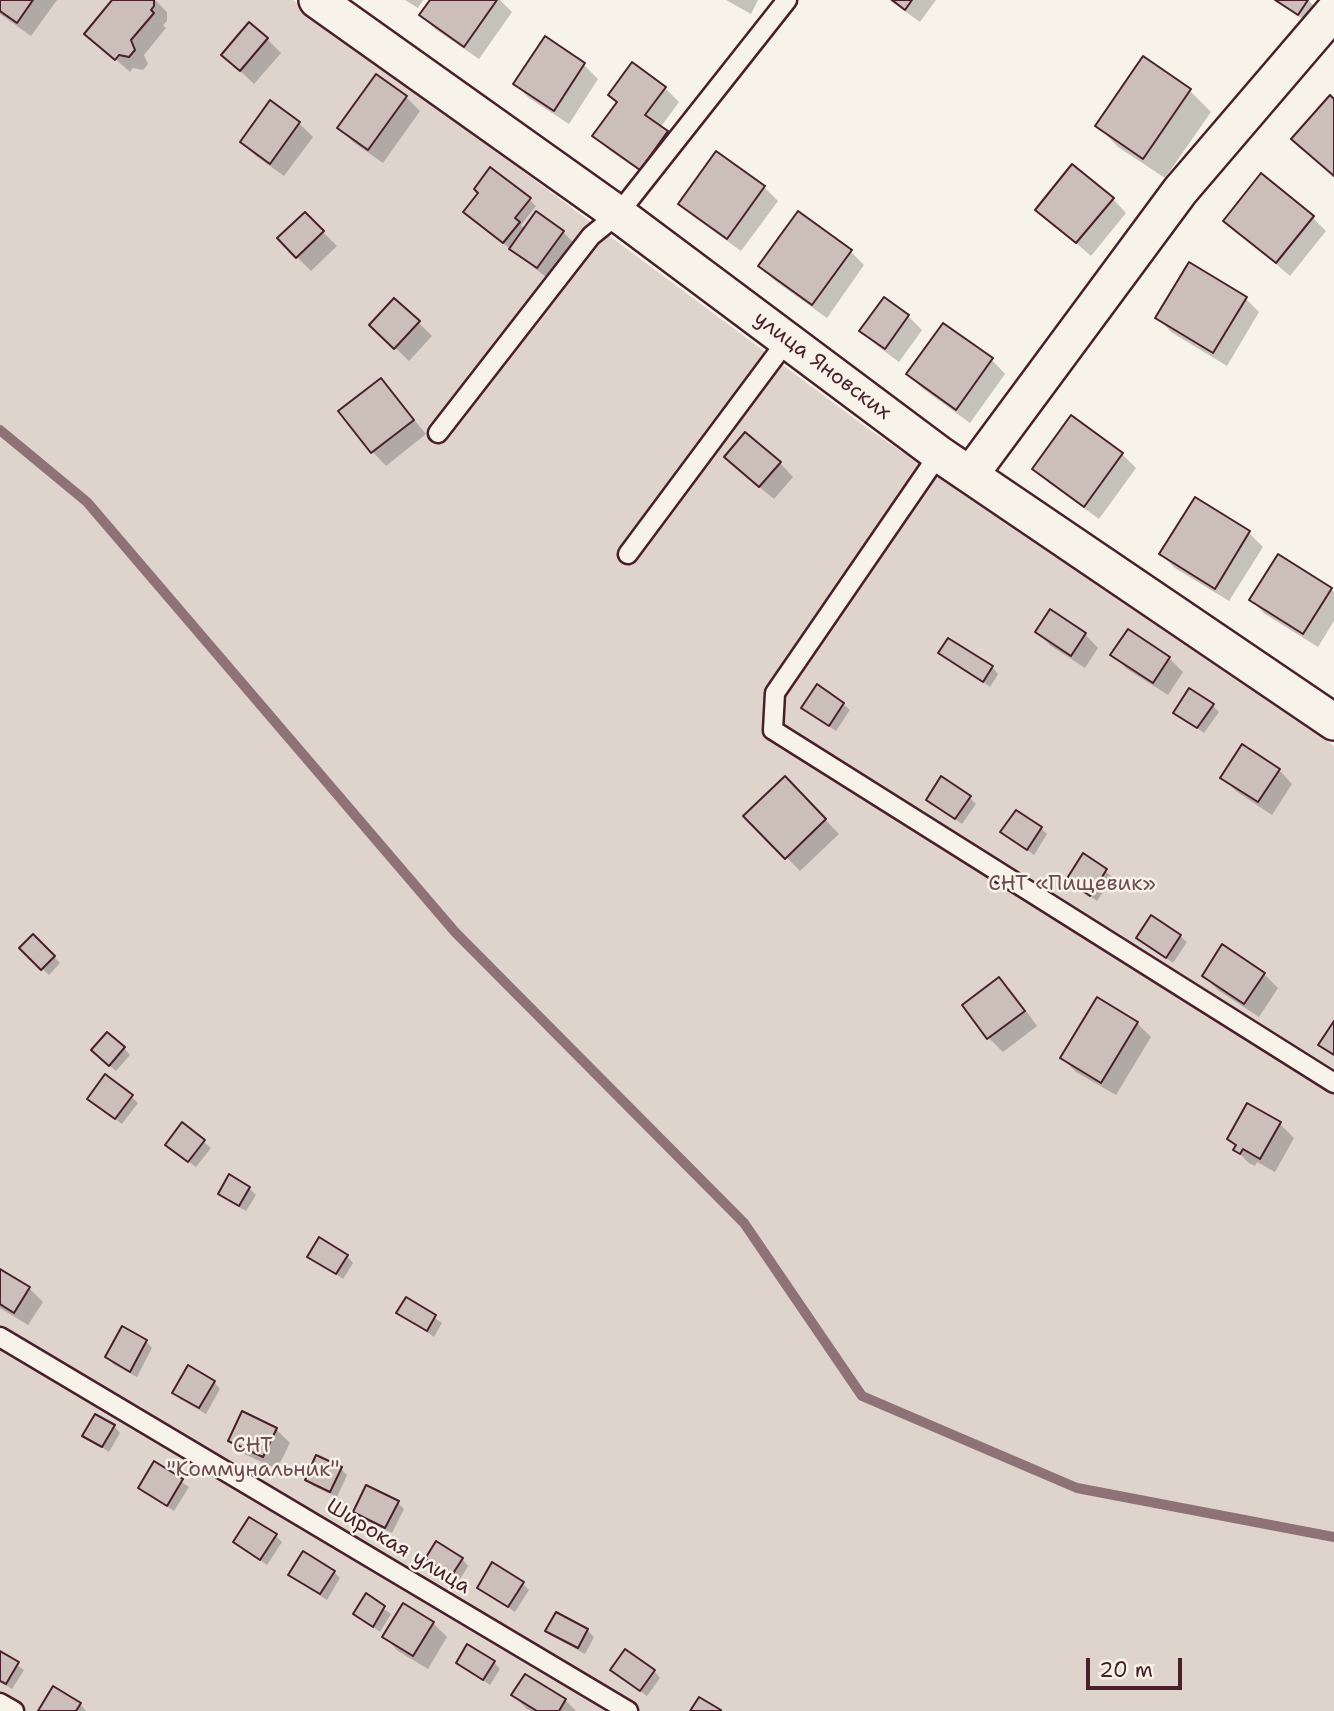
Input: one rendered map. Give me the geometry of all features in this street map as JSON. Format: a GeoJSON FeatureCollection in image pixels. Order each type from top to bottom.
{"type":"FeatureCollection","features":[{"type":"Feature","properties":{"kind":"street","name":"улица Яновских"},"geometry":{"type":"LineString","coordinates":[[317,0],[618,214],[939,454],[1334,722]]}},
{"type":"Feature","properties":{"kind":"street"},"geometry":{"type":"LineString","coordinates":[[970,475],[1180,191],[1334,11]]}},
{"type":"Feature","properties":{"kind":"lane"},"geometry":{"type":"LineString","coordinates":[[438,433],[591,236],[618,214],[787,0]]}},
{"type":"Feature","properties":{"kind":"lane"},"geometry":{"type":"LineString","coordinates":[[628,554],[788,339]]}},
{"type":"Feature","properties":{"kind":"lane"},"geometry":{"type":"LineString","coordinates":[[939,454],[775,692],[773,730],[1334,1083]]}},
{"type":"Feature","properties":{"kind":"lane","name":"Широкая улица"},"geometry":{"type":"LineString","coordinates":[[0,1337],[628,1711]]}},
{"type":"Feature","properties":{"kind":"lane"},"geometry":{"type":"LineString","coordinates":[[0,1703],[14,1711]]}},
{"type":"Feature","properties":{"kind":"green space"},"geometry":{"type":"Polygon","coordinates":[[[0,0],[293,0],[870,430],[1334,746],[1334,1711],[0,1711],[0,0]]]}},
{"type":"Feature","properties":{"kind":"building"},"geometry":{"type":"Polygon","coordinates":[[[0,0],[33,0],[17,23],[0,11],[0,0]]]}},
{"type":"Feature","properties":{"kind":"building"},"geometry":{"type":"Polygon","coordinates":[[[112,0],[154,0],[151,10],[154,13],[131,40],[135,50],[129,57],[119,55],[115,60],[84,34],[112,0]]]}},
{"type":"Feature","properties":{"kind":"building"},"geometry":{"type":"Polygon","coordinates":[[[430,0],[497,0],[464,47],[419,15],[430,0]]]}},
{"type":"Feature","properties":{"kind":"building"},"geometry":{"type":"Polygon","coordinates":[[[892,0],[912,0],[905,10],[892,0]]]}},
{"type":"Feature","properties":{"kind":"building"},"geometry":{"type":"Polygon","coordinates":[[[1275,0],[1308,0],[1298,15],[1275,0]]]}},
{"type":"Feature","properties":{"kind":"building"},"geometry":{"type":"Polygon","coordinates":[[[249,22],[268,38],[240,71],[221,55],[249,22]]]}},
{"type":"Feature","properties":{"kind":"building"},"geometry":{"type":"Polygon","coordinates":[[[545,36],[585,63],[554,111],[513,84],[545,36]]]}},
{"type":"Feature","properties":{"kind":"building"},"geometry":{"type":"Polygon","coordinates":[[[1143,56],[1191,89],[1143,159],[1095,126],[1143,56]]]}},
{"type":"Feature","properties":{"kind":"building"},"geometry":{"type":"Polygon","coordinates":[[[632,62],[666,87],[645,115],[668,131],[640,170],[592,136],[617,102],[608,95],[632,62]]]}},
{"type":"Feature","properties":{"kind":"building"},"geometry":{"type":"Polygon","coordinates":[[[376,74],[407,96],[368,150],[337,128],[376,74]]]}},
{"type":"Feature","properties":{"kind":"building"},"geometry":{"type":"Polygon","coordinates":[[[1330,95],[1334,99],[1334,176],[1291,139],[1330,95]]]}},
{"type":"Feature","properties":{"kind":"building"},"geometry":{"type":"Polygon","coordinates":[[[270,100],[300,122],[270,164],[240,142],[270,100]]]}},
{"type":"Feature","properties":{"kind":"building"},"geometry":{"type":"Polygon","coordinates":[[[716,151],[765,186],[727,239],[678,204],[716,151]]]}},
{"type":"Feature","properties":{"kind":"building"},"geometry":{"type":"Polygon","coordinates":[[[1072,164],[1114,198],[1076,243],[1035,210],[1072,164]]]}},
{"type":"Feature","properties":{"kind":"building"},"geometry":{"type":"Polygon","coordinates":[[[490,167],[531,198],[515,218],[520,222],[503,243],[463,212],[478,193],[474,189],[490,167]]]}},
{"type":"Feature","properties":{"kind":"building"},"geometry":{"type":"Polygon","coordinates":[[[1261,173],[1314,216],[1276,263],[1223,221],[1261,173]]]}},
{"type":"Feature","properties":{"kind":"building"},"geometry":{"type":"Polygon","coordinates":[[[536,211],[564,231],[537,268],[509,249],[536,211]]]}},
{"type":"Feature","properties":{"kind":"building"},"geometry":{"type":"Polygon","coordinates":[[[798,211],[852,250],[812,305],[758,266],[798,211]]]}},
{"type":"Feature","properties":{"kind":"building"},"geometry":{"type":"Polygon","coordinates":[[[305,212],[324,231],[296,258],[277,238],[305,212]]]}},
{"type":"Feature","properties":{"kind":"building"},"geometry":{"type":"Polygon","coordinates":[[[1189,262],[1247,297],[1213,353],[1155,318],[1189,262]]]}},
{"type":"Feature","properties":{"kind":"building"},"geometry":{"type":"Polygon","coordinates":[[[884,297],[909,315],[885,349],[859,331],[884,297]]]}},
{"type":"Feature","properties":{"kind":"building"},"geometry":{"type":"Polygon","coordinates":[[[394,298],[420,321],[394,349],[369,325],[394,298]]]}},
{"type":"Feature","properties":{"kind":"building"},"geometry":{"type":"Polygon","coordinates":[[[943,323],[993,358],[956,410],[906,374],[943,323]]]}},
{"type":"Feature","properties":{"kind":"building"},"geometry":{"type":"Polygon","coordinates":[[[381,378],[414,420],[371,453],[338,411],[381,378]]]}},
{"type":"Feature","properties":{"kind":"building"},"geometry":{"type":"Polygon","coordinates":[[[1071,415],[1123,453],[1084,507],[1032,469],[1071,415]]]}},
{"type":"Feature","properties":{"kind":"building"},"geometry":{"type":"Polygon","coordinates":[[[745,432],[781,462],[759,487],[724,457],[745,432]]]}},
{"type":"Feature","properties":{"kind":"building"},"geometry":{"type":"Polygon","coordinates":[[[1195,497],[1250,531],[1215,589],[1159,554],[1195,497]]]}},
{"type":"Feature","properties":{"kind":"building"},"geometry":{"type":"Polygon","coordinates":[[[1278,554],[1332,588],[1303,634],[1249,600],[1278,554]]]}},
{"type":"Feature","properties":{"kind":"building"},"geometry":{"type":"Polygon","coordinates":[[[1050,609],[1086,633],[1071,656],[1035,632],[1050,609]]]}},
{"type":"Feature","properties":{"kind":"building"},"geometry":{"type":"Polygon","coordinates":[[[1128,629],[1170,657],[1153,683],[1110,655],[1128,629]]]}},
{"type":"Feature","properties":{"kind":"building"},"geometry":{"type":"Polygon","coordinates":[[[948,638],[993,666],[983,682],[938,653],[948,638]]]}},
{"type":"Feature","properties":{"kind":"building"},"geometry":{"type":"Polygon","coordinates":[[[817,684],[844,703],[829,726],[801,708],[817,684]]]}},
{"type":"Feature","properties":{"kind":"building"},"geometry":{"type":"Polygon","coordinates":[[[1189,688],[1214,704],[1197,728],[1173,713],[1189,688]]]}},
{"type":"Feature","properties":{"kind":"building"},"geometry":{"type":"Polygon","coordinates":[[[1242,744],[1280,769],[1258,802],[1220,778],[1242,744]]]}},
{"type":"Feature","properties":{"kind":"building"},"geometry":{"type":"Polygon","coordinates":[[[785,776],[826,819],[785,859],[743,816],[785,776]]]}},
{"type":"Feature","properties":{"kind":"building"},"geometry":{"type":"Polygon","coordinates":[[[941,776],[971,796],[955,819],[926,800],[941,776]]]}},
{"type":"Feature","properties":{"kind":"building"},"geometry":{"type":"Polygon","coordinates":[[[1016,810],[1042,827],[1027,850],[1000,832],[1016,810]]]}},
{"type":"Feature","properties":{"kind":"building"},"geometry":{"type":"Polygon","coordinates":[[[1083,853],[1107,869],[1090,896],[1066,880],[1083,853]]]}},
{"type":"Feature","properties":{"kind":"building"},"geometry":{"type":"Polygon","coordinates":[[[1151,915],[1181,935],[1166,958],[1136,938],[1151,915]]]}},
{"type":"Feature","properties":{"kind":"building"},"geometry":{"type":"Polygon","coordinates":[[[33,934],[55,956],[41,970],[19,948],[33,934]]]}},
{"type":"Feature","properties":{"kind":"building"},"geometry":{"type":"Polygon","coordinates":[[[1222,944],[1265,973],[1244,1004],[1202,976],[1222,944]]]}},
{"type":"Feature","properties":{"kind":"building"},"geometry":{"type":"Polygon","coordinates":[[[999,977],[1025,1011],[987,1039],[962,1005],[999,977]]]}},
{"type":"Feature","properties":{"kind":"building"},"geometry":{"type":"Polygon","coordinates":[[[1097,997],[1138,1022],[1101,1083],[1060,1058],[1097,997]]]}},
{"type":"Feature","properties":{"kind":"building"},"geometry":{"type":"Polygon","coordinates":[[[1334,1021],[1334,1055],[1318,1045],[1334,1021]]]}},
{"type":"Feature","properties":{"kind":"building"},"geometry":{"type":"Polygon","coordinates":[[[107,1032],[125,1047],[109,1066],[91,1050],[107,1032]]]}},
{"type":"Feature","properties":{"kind":"building"},"geometry":{"type":"Polygon","coordinates":[[[105,1074],[133,1095],[115,1119],[87,1099],[105,1074]]]}},
{"type":"Feature","properties":{"kind":"building"},"geometry":{"type":"Polygon","coordinates":[[[1247,1103],[1281,1122],[1260,1159],[1243,1149],[1240,1154],[1233,1150],[1236,1145],[1227,1139],[1247,1103]]]}},
{"type":"Feature","properties":{"kind":"building"},"geometry":{"type":"Polygon","coordinates":[[[182,1122],[205,1140],[188,1162],[165,1145],[182,1122]]]}},
{"type":"Feature","properties":{"kind":"building"},"geometry":{"type":"Polygon","coordinates":[[[229,1174],[250,1187],[239,1206],[218,1194],[229,1174]]]}},
{"type":"Feature","properties":{"kind":"building"},"geometry":{"type":"Polygon","coordinates":[[[319,1237],[348,1255],[336,1274],[307,1257],[319,1237]]]}},
{"type":"Feature","properties":{"kind":"building"},"geometry":{"type":"Polygon","coordinates":[[[0,1269],[30,1287],[14,1313],[0,1304],[0,1269]]]}},
{"type":"Feature","properties":{"kind":"building"},"geometry":{"type":"Polygon","coordinates":[[[406,1297],[436,1315],[427,1331],[396,1313],[406,1297]]]}},
{"type":"Feature","properties":{"kind":"building"},"geometry":{"type":"Polygon","coordinates":[[[122,1326],[147,1340],[130,1372],[105,1357],[122,1326]]]}},
{"type":"Feature","properties":{"kind":"building"},"geometry":{"type":"Polygon","coordinates":[[[188,1365],[215,1381],[199,1408],[172,1393],[188,1365]]]}},
{"type":"Feature","properties":{"kind":"building"},"geometry":{"type":"Polygon","coordinates":[[[242,1411],[277,1428],[263,1457],[228,1441],[242,1411]]]}},
{"type":"Feature","properties":{"kind":"building"},"geometry":{"type":"Polygon","coordinates":[[[95,1414],[115,1425],[102,1447],[82,1436],[95,1414]]]}},
{"type":"Feature","properties":{"kind":"building"},"geometry":{"type":"Polygon","coordinates":[[[316,1455],[342,1467],[330,1492],[305,1480],[316,1455]]]}},
{"type":"Feature","properties":{"kind":"building"},"geometry":{"type":"Polygon","coordinates":[[[154,1461],[183,1479],[167,1506],[138,1488],[154,1461]]]}},
{"type":"Feature","properties":{"kind":"building"},"geometry":{"type":"Polygon","coordinates":[[[366,1485],[399,1501],[385,1528],[353,1512],[366,1485]]]}},
{"type":"Feature","properties":{"kind":"building"},"geometry":{"type":"Polygon","coordinates":[[[249,1517],[277,1534],[260,1560],[233,1542],[249,1517]]]}},
{"type":"Feature","properties":{"kind":"building"},"geometry":{"type":"Polygon","coordinates":[[[436,1541],[463,1558],[452,1575],[425,1559],[436,1541]]]}},
{"type":"Feature","properties":{"kind":"building"},"geometry":{"type":"Polygon","coordinates":[[[303,1551],[335,1571],[320,1594],[288,1575],[303,1551]]]}},
{"type":"Feature","properties":{"kind":"building"},"geometry":{"type":"Polygon","coordinates":[[[492,1562],[524,1582],[508,1607],[477,1588],[492,1562]]]}},
{"type":"Feature","properties":{"kind":"building"},"geometry":{"type":"Polygon","coordinates":[[[366,1593],[385,1606],[373,1627],[353,1614],[366,1593]]]}},
{"type":"Feature","properties":{"kind":"building"},"geometry":{"type":"Polygon","coordinates":[[[403,1603],[434,1622],[413,1656],[382,1637],[403,1603]]]}},
{"type":"Feature","properties":{"kind":"building"},"geometry":{"type":"Polygon","coordinates":[[[556,1612],[588,1629],[578,1648],[545,1631],[556,1612]]]}},
{"type":"Feature","properties":{"kind":"building"},"geometry":{"type":"Polygon","coordinates":[[[467,1644],[495,1661],[483,1680],[456,1663],[467,1644]]]}},
{"type":"Feature","properties":{"kind":"building"},"geometry":{"type":"Polygon","coordinates":[[[625,1649],[655,1670],[640,1691],[610,1670],[625,1649]]]}},
{"type":"Feature","properties":{"kind":"building"},"geometry":{"type":"Polygon","coordinates":[[[0,1651],[19,1662],[6,1684],[0,1681],[0,1651]]]}},
{"type":"Feature","properties":{"kind":"building"},"geometry":{"type":"Polygon","coordinates":[[[525,1674],[566,1699],[559,1711],[537,1711],[511,1695],[525,1674]]]}},
{"type":"Feature","properties":{"kind":"building"},"geometry":{"type":"Polygon","coordinates":[[[53,1686],[81,1703],[76,1711],[38,1711],[53,1686]]]}},
{"type":"Feature","properties":{"kind":"building"},"geometry":{"type":"Polygon","coordinates":[[[699,1697],[721,1710],[721,1711],[690,1711],[699,1697]]]}},
{"type":"Feature","properties":{"kind":"waterway"},"geometry":{"type":"LineString","coordinates":[[0,430],[87,502],[455,932],[744,1223],[862,1396],[1077,1488],[1334,1537]]}},
{"type":"Feature","properties":{"kind":"park label","name":"СНТ «Пищевик»"},"geometry":{"type":"Point","coordinates":[1072,885]}},
{"type":"Feature","properties":{"kind":"park label","name":"СНТ \"Коммунальник\""},"geometry":{"type":"Point","coordinates":[253,1459]}}]}
